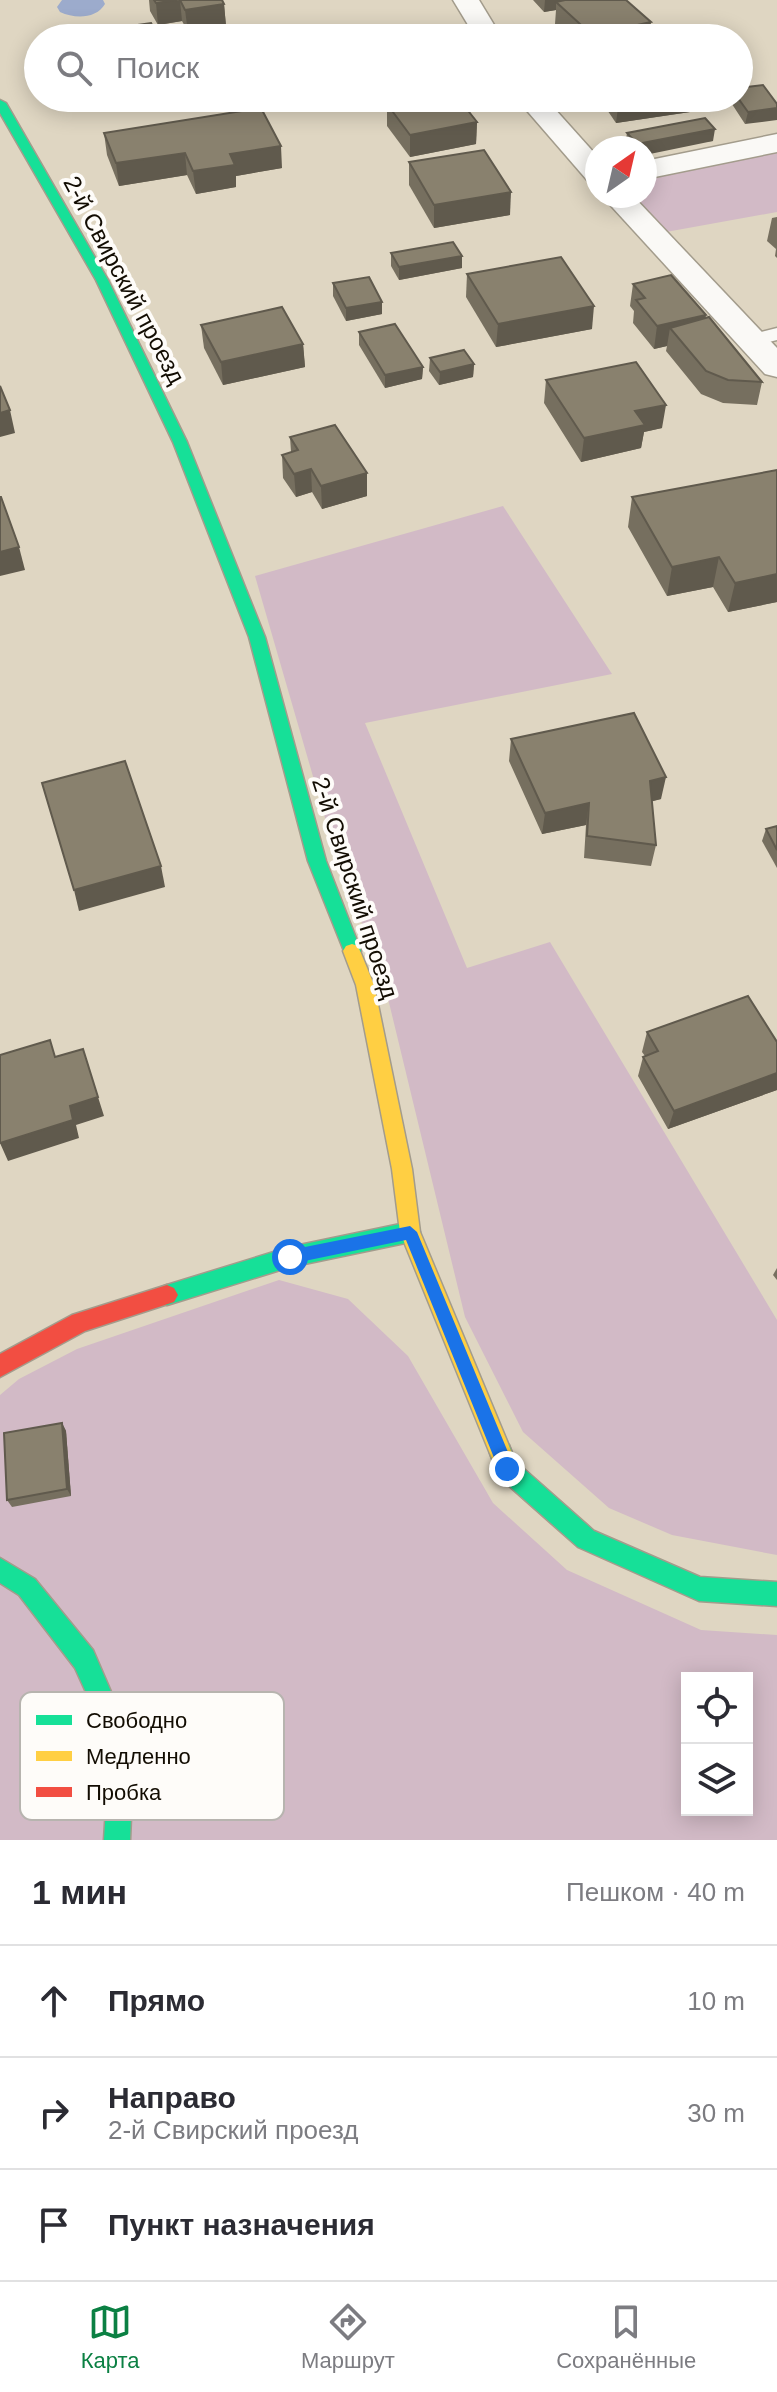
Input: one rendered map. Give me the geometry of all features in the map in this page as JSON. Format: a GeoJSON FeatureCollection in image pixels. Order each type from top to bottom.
{"type":"FeatureCollection","features":[{"type":"Feature","properties":{"kind":"street"},"geometry":{"type":"LineString","coordinates":[[466,0],[481,24]]}},
{"type":"Feature","properties":{"kind":"street","name":"2-й Свирский проезд"},"geometry":{"type":"LineString","coordinates":[[0,103],[102,280],[180,442],[257,637],[317,861],[365,985],[402,1169],[410,1232],[507,1469],[586,1539],[699,1589],[777,1594]]}},
{"type":"Feature","properties":{"kind":"street"},"geometry":{"type":"LineString","coordinates":[[542,112],[585,160]]}},
{"type":"Feature","properties":{"kind":"street"},"geometry":{"type":"LineString","coordinates":[[657,168],[777,143]]}},
{"type":"Feature","properties":{"kind":"street"},"geometry":{"type":"LineString","coordinates":[[630,208],[765,337],[777,367]]}},
{"type":"Feature","properties":{"kind":"street"},"geometry":{"type":"LineString","coordinates":[[0,1366],[80,1322],[290,1257],[410,1232]]}},
{"type":"Feature","properties":{"kind":"street"},"geometry":{"type":"LineString","coordinates":[[0,1570],[27,1587],[84,1659],[99,1692]]}},
{"type":"Feature","properties":{"kind":"street"},"geometry":{"type":"LineString","coordinates":[[117,1840],[118,1820]]}},
{"type":"Feature","properties":{"kind":"shaded area"},"geometry":{"type":"Polygon","coordinates":[[[777,147],[777,212],[666,232],[645,208],[657,208],[657,174],[777,147]]]}},
{"type":"Feature","properties":{"kind":"shaded area"},"geometry":{"type":"Polygon","coordinates":[[[503,506],[612,674],[365,723],[467,968],[550,942],[777,1320],[777,1555],[672,1535],[609,1508],[523,1432],[465,1317],[385,986],[332,842],[255,576],[503,506]]]}},
{"type":"Feature","properties":{"kind":"shaded area"},"geometry":{"type":"Polygon","coordinates":[[[279,1280],[348,1299],[408,1356],[493,1503],[567,1570],[701,1630],[777,1635],[777,1840],[0,1840],[0,1395],[19,1379],[77,1349],[279,1280]]]}},
{"type":"Feature","properties":{"kind":"water"},"geometry":{"type":"Polygon","coordinates":[[[62,0],[103,0],[105,4],[91,15],[72,16],[60,12],[57,7],[62,0]]]}},
{"type":"Feature","properties":{"kind":"building"},"geometry":{"type":"Polygon","coordinates":[[[180,0],[222,0],[224,4],[185,10],[180,0]]]}},
{"type":"Feature","properties":{"kind":"building"},"geometry":{"type":"Polygon","coordinates":[[[626,0],[651,22],[580,24],[556,2],[626,0]]]}},
{"type":"Feature","properties":{"kind":"building"},"geometry":{"type":"Polygon","coordinates":[[[763,85],[777,108],[753,111],[753,86],[763,85]]]}},
{"type":"Feature","properties":{"kind":"building"},"geometry":{"type":"Polygon","coordinates":[[[236,112],[263,112],[281,146],[230,154],[235,165],[193,171],[185,153],[116,163],[104,133],[236,112]]]}},
{"type":"Feature","properties":{"kind":"building"},"geometry":{"type":"Polygon","coordinates":[[[393,112],[469,112],[477,122],[410,135],[393,112]]]}},
{"type":"Feature","properties":{"kind":"building"},"geometry":{"type":"Polygon","coordinates":[[[705,118],[715,129],[657,140],[657,136],[630,136],[627,133],[705,118]]]}},
{"type":"Feature","properties":{"kind":"building"},"geometry":{"type":"Polygon","coordinates":[[[484,150],[511,192],[434,205],[409,162],[484,150]]]}},
{"type":"Feature","properties":{"kind":"building"},"geometry":{"type":"Polygon","coordinates":[[[453,242],[462,256],[399,267],[391,253],[453,242]]]}},
{"type":"Feature","properties":{"kind":"building"},"geometry":{"type":"Polygon","coordinates":[[[561,257],[594,306],[498,324],[467,274],[561,257]]]}},
{"type":"Feature","properties":{"kind":"building"},"geometry":{"type":"Polygon","coordinates":[[[671,275],[706,315],[657,326],[636,300],[645,298],[633,284],[671,275]]]}},
{"type":"Feature","properties":{"kind":"building"},"geometry":{"type":"Polygon","coordinates":[[[369,277],[382,302],[346,308],[333,283],[369,277]]]}},
{"type":"Feature","properties":{"kind":"building"},"geometry":{"type":"Polygon","coordinates":[[[282,307],[303,344],[221,362],[201,325],[282,307]]]}},
{"type":"Feature","properties":{"kind":"building"},"geometry":{"type":"Polygon","coordinates":[[[709,317],[762,382],[728,380],[706,371],[670,328],[709,317]]]}},
{"type":"Feature","properties":{"kind":"building"},"geometry":{"type":"Polygon","coordinates":[[[395,324],[423,367],[385,375],[359,332],[395,324]]]}},
{"type":"Feature","properties":{"kind":"building"},"geometry":{"type":"Polygon","coordinates":[[[464,350],[474,364],[440,372],[430,358],[464,350]]]}},
{"type":"Feature","properties":{"kind":"building"},"geometry":{"type":"Polygon","coordinates":[[[636,362],[666,405],[635,411],[645,425],[584,438],[546,380],[636,362]]]}},
{"type":"Feature","properties":{"kind":"building"},"geometry":{"type":"Polygon","coordinates":[[[0,386],[10,410],[0,413],[0,386]]]}},
{"type":"Feature","properties":{"kind":"building"},"geometry":{"type":"Polygon","coordinates":[[[335,425],[367,473],[321,486],[311,469],[294,474],[282,455],[298,450],[290,437],[335,425]]]}},
{"type":"Feature","properties":{"kind":"building"},"geometry":{"type":"Polygon","coordinates":[[[777,470],[777,574],[735,583],[719,557],[672,567],[632,497],[777,470]]]}},
{"type":"Feature","properties":{"kind":"building"},"geometry":{"type":"Polygon","coordinates":[[[0,497],[19,547],[0,552],[0,497]]]}},
{"type":"Feature","properties":{"kind":"building"},"geometry":{"type":"Polygon","coordinates":[[[634,713],[666,777],[650,781],[656,845],[587,836],[589,803],[545,813],[511,739],[634,713]]]}},
{"type":"Feature","properties":{"kind":"building"},"geometry":{"type":"Polygon","coordinates":[[[125,761],[161,866],[74,890],[42,783],[125,761]]]}},
{"type":"Feature","properties":{"kind":"building"},"geometry":{"type":"Polygon","coordinates":[[[777,826],[777,850],[766,829],[777,826]]]}},
{"type":"Feature","properties":{"kind":"building"},"geometry":{"type":"Polygon","coordinates":[[[748,996],[777,1042],[777,1073],[674,1111],[643,1057],[658,1051],[647,1032],[748,996]]]}},
{"type":"Feature","properties":{"kind":"building"},"geometry":{"type":"Polygon","coordinates":[[[50,1040],[55,1057],[83,1049],[98,1097],[70,1106],[73,1120],[0,1143],[0,1055],[50,1040]]]}},
{"type":"Feature","properties":{"kind":"building"},"geometry":{"type":"Polygon","coordinates":[[[62,1423],[67,1489],[7,1500],[4,1433],[62,1423]]]}},
{"type":"Feature","properties":{"kind":"traffic: fast"},"geometry":{"type":"LineString","coordinates":[[0,103],[102,280],[180,442],[257,637],[317,861],[352,951]]}},
{"type":"Feature","properties":{"kind":"traffic: fast"},"geometry":{"type":"LineString","coordinates":[[167,1295],[290,1257],[410,1232]]}},
{"type":"Feature","properties":{"kind":"traffic: fast"},"geometry":{"type":"LineString","coordinates":[[501,1453],[507,1469],[586,1539],[699,1589],[777,1594]]}},
{"type":"Feature","properties":{"kind":"traffic: fast"},"geometry":{"type":"LineString","coordinates":[[0,1570],[27,1587],[84,1659],[99,1692]]}},
{"type":"Feature","properties":{"kind":"traffic: fast"},"geometry":{"type":"LineString","coordinates":[[117,1840],[118,1820]]}},
{"type":"Feature","properties":{"kind":"traffic: slow"},"geometry":{"type":"LineString","coordinates":[[352,951],[365,985],[402,1169],[410,1232],[501,1453]]}},
{"type":"Feature","properties":{"kind":"traffic: jam"},"geometry":{"type":"LineString","coordinates":[[0,1366],[80,1322],[167,1295]]}},
{"type":"Feature","properties":{"kind":"route"},"geometry":{"type":"LineString","coordinates":[[290,1257],[410,1232],[507,1469]]}}]}
